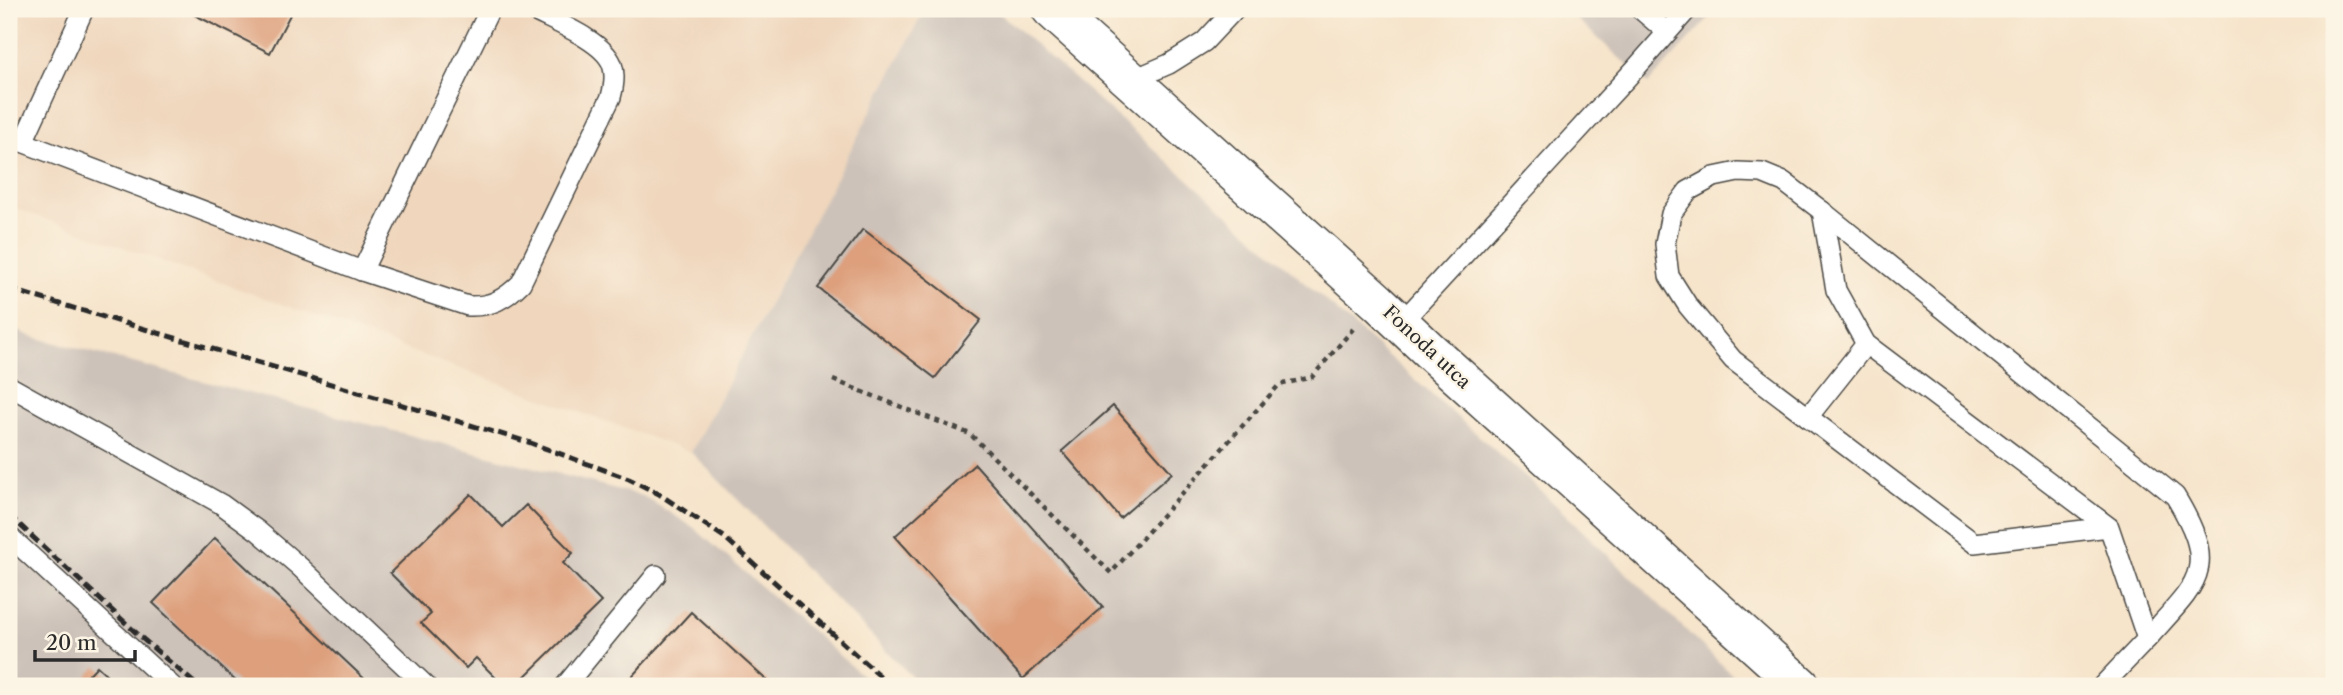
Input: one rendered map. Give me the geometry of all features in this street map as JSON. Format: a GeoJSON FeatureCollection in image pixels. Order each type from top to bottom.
{"type":"FeatureCollection","features":[{"type":"Feature","properties":{"kind":"street","name":"Fonoda utca"},"geometry":{"type":"LineString","coordinates":[[1051,9],[1801,686]]}},
{"type":"Feature","properties":{"kind":"lane"},"geometry":{"type":"LineString","coordinates":[[84,9],[16,139],[362,271],[468,306],[498,302],[521,283],[611,97],[614,85],[611,61],[604,51],[530,9]]}},
{"type":"Feature","properties":{"kind":"lane"},"geometry":{"type":"LineString","coordinates":[[362,271],[490,9]]}},
{"type":"Feature","properties":{"kind":"lane"},"geometry":{"type":"LineString","coordinates":[[1132,80],[1169,64],[1204,42],[1235,9]]}},
{"type":"Feature","properties":{"kind":"lane"},"geometry":{"type":"LineString","coordinates":[[1640,9],[1667,32]]}},
{"type":"Feature","properties":{"kind":"lane"},"geometry":{"type":"LineString","coordinates":[[1400,324],[1688,9]]}},
{"type":"Feature","properties":{"kind":"lane"},"geometry":{"type":"LineString","coordinates":[[2102,686],[2192,588],[2199,570],[2199,547],[2189,520],[2175,496],[1784,182],[1762,173],[1738,172],[1714,177],[1688,191],[1671,214],[1665,244],[1669,276],[1688,306],[1733,360],[1974,543],[2109,527]]}},
{"type":"Feature","properties":{"kind":"lane"},"geometry":{"type":"LineString","coordinates":[[1822,211],[1836,290],[1866,344],[2109,527],[2147,639]]}},
{"type":"Feature","properties":{"kind":"lane"},"geometry":{"type":"LineString","coordinates":[[1808,417],[1866,344]]}},
{"type":"Feature","properties":{"kind":"lane"},"geometry":{"type":"LineString","coordinates":[[9,386],[221,505],[258,531],[426,686]]}},
{"type":"Feature","properties":{"kind":"lane"},"geometry":{"type":"LineString","coordinates":[[9,536],[172,686]]}},
{"type":"Feature","properties":{"kind":"lane"},"geometry":{"type":"LineString","coordinates":[[565,686],[656,575]]}},
{"type":"Feature","properties":{"kind":"path"},"geometry":{"type":"LineString","coordinates":[[833,380],[970,433],[1111,573],[1279,385],[1312,377],[1350,333]]}},
{"type":"Feature","properties":{"kind":"shaded area"},"geometry":{"type":"Polygon","coordinates":[[[9,9],[925,9],[691,452],[9,206],[9,9]]]}},
{"type":"Feature","properties":{"kind":"shaded area"},"geometry":{"type":"Polygon","coordinates":[[[925,9],[995,9],[1542,492],[1744,686],[921,686],[691,452],[925,9]]]}},
{"type":"Feature","properties":{"kind":"shaded area"},"geometry":{"type":"Polygon","coordinates":[[[1566,9],[1717,9],[1648,84],[1566,9]]]}},
{"type":"Feature","properties":{"kind":"shaded area"},"geometry":{"type":"Polygon","coordinates":[[[9,327],[30,336],[643,496],[693,527],[874,686],[9,686],[9,327]]]}},
{"type":"Feature","properties":{"kind":"building"},"geometry":{"type":"Polygon","coordinates":[[[183,9],[293,9],[270,53],[183,9]]]}},
{"type":"Feature","properties":{"kind":"building"},"geometry":{"type":"Polygon","coordinates":[[[863,229],[981,320],[935,378],[818,288],[863,229]]]}},
{"type":"Feature","properties":{"kind":"building"},"geometry":{"type":"Polygon","coordinates":[[[1113,406],[1172,473],[1120,518],[1062,451],[1113,406]]]}},
{"type":"Feature","properties":{"kind":"building"},"geometry":{"type":"Polygon","coordinates":[[[975,464],[1103,607],[1023,679],[895,536],[975,464]]]}},
{"type":"Feature","properties":{"kind":"building"},"geometry":{"type":"Polygon","coordinates":[[[471,494],[503,527],[526,505],[573,553],[563,563],[601,602],[515,686],[504,686],[476,658],[466,668],[421,623],[431,614],[390,573],[471,494]]]}},
{"type":"Feature","properties":{"kind":"building"},"geometry":{"type":"Polygon","coordinates":[[[215,538],[372,686],[241,686],[153,603],[215,538]]]}},
{"type":"Feature","properties":{"kind":"building"},"geometry":{"type":"Polygon","coordinates":[[[691,612],[773,686],[623,686],[691,612]]]}},
{"type":"Feature","properties":{"kind":"building"},"geometry":{"type":"Polygon","coordinates":[[[97,666],[119,686],[78,686],[97,666]]]}},
{"type":"Feature","properties":{"kind":"railway"},"geometry":{"type":"LineString","coordinates":[[9,289],[528,442],[629,479],[659,494],[724,537],[891,686]]}},
{"type":"Feature","properties":{"kind":"railway"},"geometry":{"type":"LineString","coordinates":[[9,515],[144,640],[198,686]]}}]}
